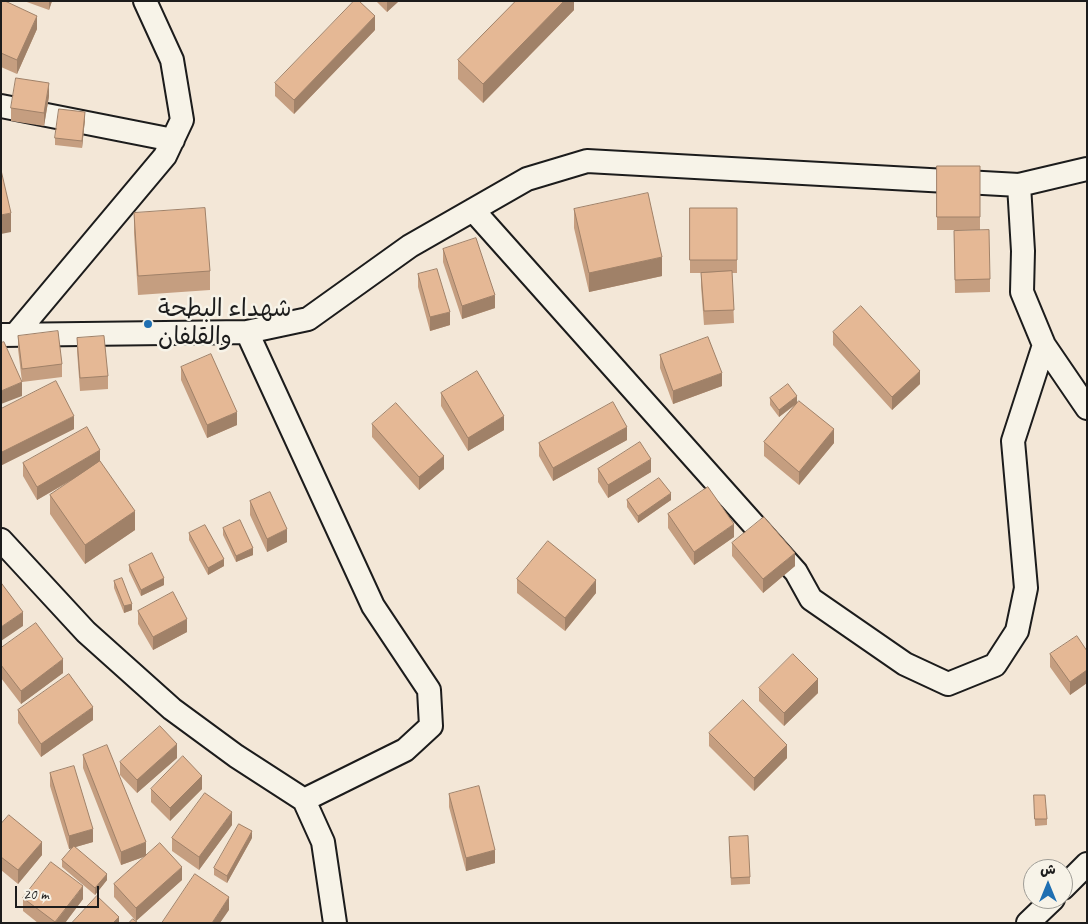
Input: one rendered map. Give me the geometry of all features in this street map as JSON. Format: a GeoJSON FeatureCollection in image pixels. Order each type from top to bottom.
{"type":"FeatureCollection","features":[{"type":"Feature","properties":{"kind":"street"},"geometry":{"type":"LineString","coordinates":[[8,335],[165,156],[182,120],[172,60],[145,1]]}},
{"type":"Feature","properties":{"kind":"street"},"geometry":{"type":"LineString","coordinates":[[1,106],[173,140]]}},
{"type":"Feature","properties":{"kind":"street"},"geometry":{"type":"LineString","coordinates":[[8,335],[247,332],[308,318],[410,246],[527,179],[587,160],[1019,185],[1087,169]]}},
{"type":"Feature","properties":{"kind":"street"},"geometry":{"type":"LineString","coordinates":[[1019,185],[1023,251],[1022,292],[1044,344],[1087,408]]}},
{"type":"Feature","properties":{"kind":"street"},"geometry":{"type":"LineString","coordinates":[[473,210],[796,572],[811,599],[905,664],[948,684],[995,665],[1016,631],[1026,588],[1013,441],[1044,344]]}},
{"type":"Feature","properties":{"kind":"street"},"geometry":{"type":"LineString","coordinates":[[247,332],[373,606],[429,690],[431,726],[404,750],[304,800]]}},
{"type":"Feature","properties":{"kind":"street"},"geometry":{"type":"LineString","coordinates":[[1,540],[86,632],[172,709],[236,756],[304,800],[323,842],[336,923]]}},
{"type":"Feature","properties":{"kind":"street"},"geometry":{"type":"LineString","coordinates":[[1073,878],[1087,864]]}},
{"type":"Feature","properties":{"kind":"street"},"geometry":{"type":"LineString","coordinates":[[1028,923],[1043,909]]}},
{"type":"Feature","properties":{"kind":"building"},"geometry":{"type":"Polygon","coordinates":[[[2,1],[37,16],[17,60],[1,53],[2,1]]]}},
{"type":"Feature","properties":{"kind":"building"},"geometry":{"type":"Polygon","coordinates":[[[354,1],[359,1],[375,16],[294,100],[275,83],[354,1]]]}},
{"type":"Feature","properties":{"kind":"building"},"geometry":{"type":"Polygon","coordinates":[[[516,1],[564,1],[483,84],[458,60],[516,1]]]}},
{"type":"Feature","properties":{"kind":"building"},"geometry":{"type":"Polygon","coordinates":[[[16,78],[49,83],[44,113],[11,108],[16,78]]]}},
{"type":"Feature","properties":{"kind":"building"},"geometry":{"type":"Polygon","coordinates":[[[59,109],[85,112],[82,141],[55,138],[59,109]]]}},
{"type":"Feature","properties":{"kind":"building"},"geometry":{"type":"Polygon","coordinates":[[[937,166],[980,166],[980,217],[937,217],[937,166]]]}},
{"type":"Feature","properties":{"kind":"building"},"geometry":{"type":"Polygon","coordinates":[[[1,170],[11,213],[1,215],[1,170]]]}},
{"type":"Feature","properties":{"kind":"building"},"geometry":{"type":"Polygon","coordinates":[[[648,193],[662,257],[589,273],[574,209],[648,193]]]}},
{"type":"Feature","properties":{"kind":"building"},"geometry":{"type":"Polygon","coordinates":[[[205,208],[210,271],[138,276],[134,213],[205,208]]]}},
{"type":"Feature","properties":{"kind":"building"},"geometry":{"type":"Polygon","coordinates":[[[690,208],[737,208],[737,260],[690,260],[690,208]]]}},
{"type":"Feature","properties":{"kind":"building"},"geometry":{"type":"Polygon","coordinates":[[[989,230],[990,279],[955,280],[954,231],[989,230]]]}},
{"type":"Feature","properties":{"kind":"building"},"geometry":{"type":"Polygon","coordinates":[[[476,238],[495,295],[462,306],[443,249],[476,238]]]}},
{"type":"Feature","properties":{"kind":"building"},"geometry":{"type":"Polygon","coordinates":[[[437,269],[450,312],[430,317],[418,274],[437,269]]]}},
{"type":"Feature","properties":{"kind":"building"},"geometry":{"type":"Polygon","coordinates":[[[732,271],[734,310],[704,311],[701,273],[732,271]]]}},
{"type":"Feature","properties":{"kind":"building"},"geometry":{"type":"Polygon","coordinates":[[[861,306],[920,371],[892,397],[833,332],[861,306]]]}},
{"type":"Feature","properties":{"kind":"building"},"geometry":{"type":"Polygon","coordinates":[[[58,331],[62,364],[22,369],[18,336],[58,331]]]}},
{"type":"Feature","properties":{"kind":"building"},"geometry":{"type":"Polygon","coordinates":[[[104,336],[108,376],[80,378],[77,338],[104,336]]]}},
{"type":"Feature","properties":{"kind":"building"},"geometry":{"type":"Polygon","coordinates":[[[708,337],[722,373],[673,391],[660,355],[708,337]]]}},
{"type":"Feature","properties":{"kind":"building"},"geometry":{"type":"Polygon","coordinates":[[[4,342],[22,382],[1,391],[1,343],[4,342]]]}},
{"type":"Feature","properties":{"kind":"building"},"geometry":{"type":"Polygon","coordinates":[[[211,354],[237,412],[207,425],[181,367],[211,354]]]}},
{"type":"Feature","properties":{"kind":"building"},"geometry":{"type":"Polygon","coordinates":[[[477,371],[504,416],[468,438],[441,393],[477,371]]]}},
{"type":"Feature","properties":{"kind":"building"},"geometry":{"type":"Polygon","coordinates":[[[56,381],[74,416],[2,452],[1,409],[56,381]]]}},
{"type":"Feature","properties":{"kind":"building"},"geometry":{"type":"Polygon","coordinates":[[[788,384],[797,396],[779,410],[770,398],[788,384]]]}},
{"type":"Feature","properties":{"kind":"building"},"geometry":{"type":"Polygon","coordinates":[[[799,401],[834,429],[799,472],[764,442],[799,401]]]}},
{"type":"Feature","properties":{"kind":"building"},"geometry":{"type":"Polygon","coordinates":[[[613,402],[627,427],[553,468],[539,443],[613,402]]]}},
{"type":"Feature","properties":{"kind":"building"},"geometry":{"type":"Polygon","coordinates":[[[396,403],[444,456],[419,477],[372,424],[396,403]]]}},
{"type":"Feature","properties":{"kind":"building"},"geometry":{"type":"Polygon","coordinates":[[[87,427],[100,450],[37,487],[23,463],[87,427]]]}},
{"type":"Feature","properties":{"kind":"building"},"geometry":{"type":"Polygon","coordinates":[[[640,442],[651,459],[608,485],[598,469],[640,442]]]}},
{"type":"Feature","properties":{"kind":"building"},"geometry":{"type":"Polygon","coordinates":[[[100,461],[135,511],[85,545],[50,495],[100,461]]]}},
{"type":"Feature","properties":{"kind":"building"},"geometry":{"type":"Polygon","coordinates":[[[659,478],[671,493],[638,516],[627,500],[659,478]]]}},
{"type":"Feature","properties":{"kind":"building"},"geometry":{"type":"Polygon","coordinates":[[[708,487],[734,524],[694,552],[668,514],[708,487]]]}},
{"type":"Feature","properties":{"kind":"building"},"geometry":{"type":"Polygon","coordinates":[[[270,492],[287,529],[267,539],[250,501],[270,492]]]}},
{"type":"Feature","properties":{"kind":"building"},"geometry":{"type":"Polygon","coordinates":[[[764,517],[795,553],[763,579],[732,543],[764,517]]]}},
{"type":"Feature","properties":{"kind":"building"},"geometry":{"type":"Polygon","coordinates":[[[240,520],[253,548],[236,556],[223,528],[240,520]]]}},
{"type":"Feature","properties":{"kind":"building"},"geometry":{"type":"Polygon","coordinates":[[[205,525],[224,559],[208,568],[189,533],[205,525]]]}},
{"type":"Feature","properties":{"kind":"building"},"geometry":{"type":"Polygon","coordinates":[[[548,541],[596,580],[565,618],[517,579],[548,541]]]}},
{"type":"Feature","properties":{"kind":"building"},"geometry":{"type":"Polygon","coordinates":[[[152,553],[164,578],[141,590],[129,565],[152,553]]]}},
{"type":"Feature","properties":{"kind":"building"},"geometry":{"type":"Polygon","coordinates":[[[122,578],[132,604],[124,606],[114,581],[122,578]]]}},
{"type":"Feature","properties":{"kind":"building"},"geometry":{"type":"Polygon","coordinates":[[[1,585],[23,612],[1,627],[1,585]]]}},
{"type":"Feature","properties":{"kind":"building"},"geometry":{"type":"Polygon","coordinates":[[[173,592],[187,619],[153,637],[138,611],[173,592]]]}},
{"type":"Feature","properties":{"kind":"building"},"geometry":{"type":"Polygon","coordinates":[[[36,623],[63,659],[21,691],[1,665],[1,648],[36,623]]]}},
{"type":"Feature","properties":{"kind":"building"},"geometry":{"type":"Polygon","coordinates":[[[1077,636],[1087,651],[1087,670],[1070,682],[1050,654],[1077,636]]]}},
{"type":"Feature","properties":{"kind":"building"},"geometry":{"type":"Polygon","coordinates":[[[793,654],[818,679],[784,713],[759,688],[793,654]]]}},
{"type":"Feature","properties":{"kind":"building"},"geometry":{"type":"Polygon","coordinates":[[[69,674],[93,707],[41,744],[18,710],[69,674]]]}},
{"type":"Feature","properties":{"kind":"building"},"geometry":{"type":"Polygon","coordinates":[[[743,700],[787,745],[754,778],[709,733],[743,700]]]}},
{"type":"Feature","properties":{"kind":"building"},"geometry":{"type":"Polygon","coordinates":[[[160,726],[177,744],[137,780],[120,762],[160,726]]]}},
{"type":"Feature","properties":{"kind":"building"},"geometry":{"type":"Polygon","coordinates":[[[107,745],[146,842],[121,852],[83,755],[107,745]]]}},
{"type":"Feature","properties":{"kind":"building"},"geometry":{"type":"Polygon","coordinates":[[[183,756],[202,776],[170,808],[151,789],[183,756]]]}},
{"type":"Feature","properties":{"kind":"building"},"geometry":{"type":"Polygon","coordinates":[[[74,766],[93,829],[69,836],[50,773],[74,766]]]}},
{"type":"Feature","properties":{"kind":"building"},"geometry":{"type":"Polygon","coordinates":[[[479,786],[495,850],[466,858],[449,794],[479,786]]]}},
{"type":"Feature","properties":{"kind":"building"},"geometry":{"type":"Polygon","coordinates":[[[205,793],[232,812],[199,857],[172,838],[205,793]]]}},
{"type":"Feature","properties":{"kind":"building"},"geometry":{"type":"Polygon","coordinates":[[[1034,795],[1045,795],[1047,819],[1035,819],[1034,795]]]}},
{"type":"Feature","properties":{"kind":"building"},"geometry":{"type":"Polygon","coordinates":[[[9,815],[42,842],[18,870],[1,857],[1,824],[9,815]]]}},
{"type":"Feature","properties":{"kind":"building"},"geometry":{"type":"Polygon","coordinates":[[[239,824],[252,831],[227,876],[214,868],[239,824]]]}},
{"type":"Feature","properties":{"kind":"building"},"geometry":{"type":"Polygon","coordinates":[[[748,836],[750,877],[731,878],[729,837],[748,836]]]}},
{"type":"Feature","properties":{"kind":"building"},"geometry":{"type":"Polygon","coordinates":[[[160,843],[182,867],[136,908],[114,884],[160,843]]]}},
{"type":"Feature","properties":{"kind":"building"},"geometry":{"type":"Polygon","coordinates":[[[74,846],[107,874],[95,888],[62,860],[74,846]]]}},
{"type":"Feature","properties":{"kind":"building"},"geometry":{"type":"Polygon","coordinates":[[[51,862],[83,886],[55,922],[23,898],[51,862]]]}},
{"type":"Feature","properties":{"kind":"building"},"geometry":{"type":"Polygon","coordinates":[[[195,874],[229,897],[212,923],[162,923],[195,874]]]}},
{"type":"Feature","properties":{"kind":"building"},"geometry":{"type":"Polygon","coordinates":[[[97,896],[119,917],[113,923],[72,923],[97,896]]]}},
{"type":"Feature","properties":{"kind":"building"},"geometry":{"type":"Polygon","coordinates":[[[133,919],[138,923],[129,923],[133,919]]]}},
{"type":"Feature","properties":{"kind":"place","name":"شهداء البطحة والقلفان"},"geometry":{"type":"Point","coordinates":[148,324]}}]}
